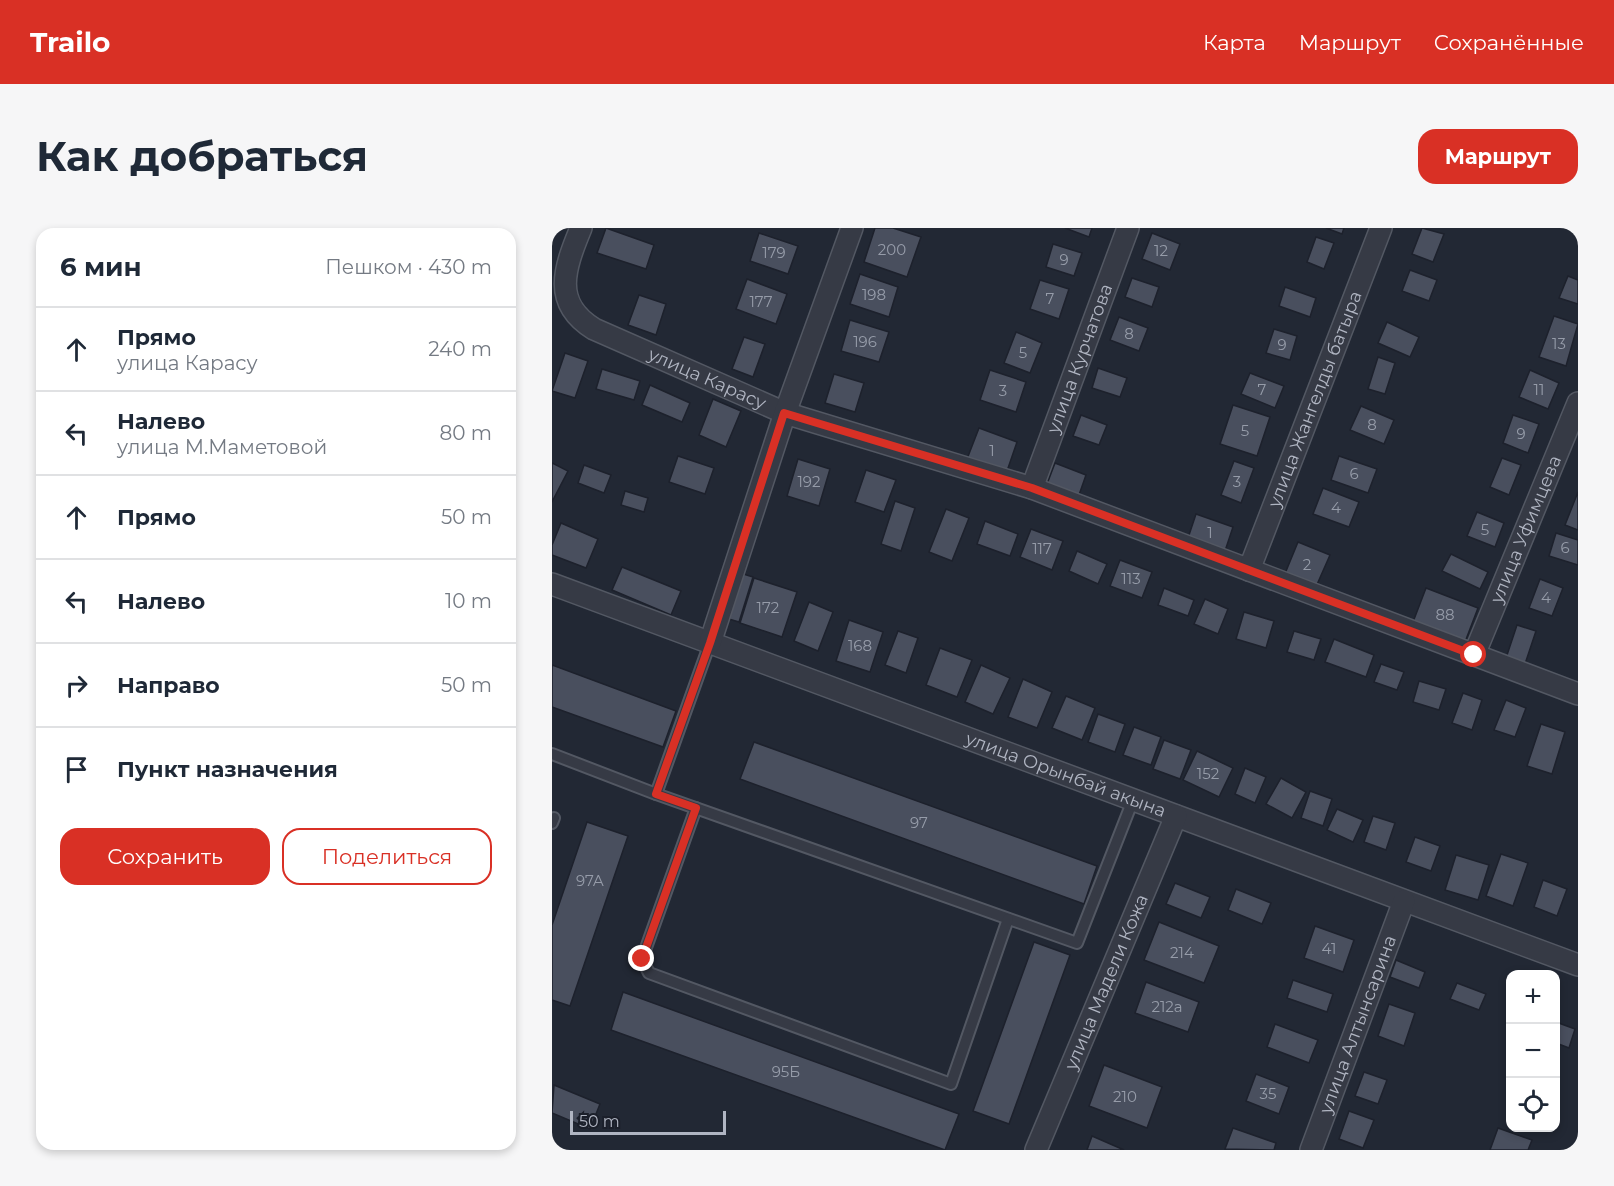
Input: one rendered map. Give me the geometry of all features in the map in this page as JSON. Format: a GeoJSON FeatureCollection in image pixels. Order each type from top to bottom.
{"type":"FeatureCollection","features":[{"type":"Feature","properties":{"kind":"street","name":"улица Карасу"},"geometry":{"type":"LineString","coordinates":[[580,228],[562,274],[566,305],[576,319],[784,413],[1032,488],[1578,694]]}},
{"type":"Feature","properties":{"kind":"street"},"geometry":{"type":"LineString","coordinates":[[710,643],[784,413],[852,228]]}},
{"type":"Feature","properties":{"kind":"street","name":"улица Курчатова"},"geometry":{"type":"LineString","coordinates":[[1032,488],[1128,228]]}},
{"type":"Feature","properties":{"kind":"street","name":"улица Жангелды батыра"},"geometry":{"type":"LineString","coordinates":[[1249,570],[1381,228]]}},
{"type":"Feature","properties":{"kind":"street","name":"улица Уфимцева"},"geometry":{"type":"LineString","coordinates":[[1474,655],[1578,403]]}},
{"type":"Feature","properties":{"kind":"street","name":"улица Орынбай акына"},"geometry":{"type":"LineString","coordinates":[[552,584],[1578,965]]}},
{"type":"Feature","properties":{"kind":"street","name":"улица Мадели Кожа"},"geometry":{"type":"LineString","coordinates":[[1036,1150],[1176,816]]}},
{"type":"Feature","properties":{"kind":"street","name":"улица Алтынсарина"},"geometry":{"type":"LineString","coordinates":[[1311,1150],[1404,901]]}},
{"type":"Feature","properties":{"kind":"lane"},"geometry":{"type":"LineString","coordinates":[[656,794],[710,643]]}},
{"type":"Feature","properties":{"kind":"lane"},"geometry":{"type":"LineString","coordinates":[[552,754],[656,794],[1077,944],[1133,800]]}},
{"type":"Feature","properties":{"kind":"lane"},"geometry":{"type":"LineString","coordinates":[[696,808],[642,959],[649,973],[951,1084],[1008,919]]}},
{"type":"Feature","properties":{"kind":"building"},"geometry":{"type":"Polygon","coordinates":[[[606,228],[654,245],[646,269],[597,253],[606,228]]]}},
{"type":"Feature","properties":{"kind":"building"},"geometry":{"type":"Polygon","coordinates":[[[875,228],[893,228],[921,237],[907,277],[864,262],[875,228]]]}},
{"type":"Feature","properties":{"kind":"building"},"geometry":{"type":"Polygon","coordinates":[[[1065,228],[1092,228],[1089,237],[1065,228]]]}},
{"type":"Feature","properties":{"kind":"building"},"geometry":{"type":"Polygon","coordinates":[[[1326,228],[1344,228],[1342,234],[1326,228]]]}},
{"type":"Feature","properties":{"kind":"building"},"geometry":{"type":"Polygon","coordinates":[[[1422,228],[1444,234],[1433,262],[1412,254],[1422,228]]]}},
{"type":"Feature","properties":{"kind":"building"},"geometry":{"type":"Polygon","coordinates":[[[759,233],[798,246],[788,274],[750,261],[759,233]]]}},
{"type":"Feature","properties":{"kind":"building"},"geometry":{"type":"Polygon","coordinates":[[[1152,233],[1180,244],[1170,270],[1142,259],[1152,233]]]}},
{"type":"Feature","properties":{"kind":"building"},"geometry":{"type":"Polygon","coordinates":[[[1316,237],[1334,243],[1324,269],[1307,262],[1316,237]]]}},
{"type":"Feature","properties":{"kind":"building"},"geometry":{"type":"Polygon","coordinates":[[[1053,244],[1082,253],[1074,276],[1046,267],[1053,244]]]}},
{"type":"Feature","properties":{"kind":"building"},"geometry":{"type":"Polygon","coordinates":[[[1410,270],[1437,280],[1429,301],[1402,291],[1410,270]]]}},
{"type":"Feature","properties":{"kind":"building"},"geometry":{"type":"Polygon","coordinates":[[[860,274],[898,287],[889,317],[850,304],[860,274]]]}},
{"type":"Feature","properties":{"kind":"building"},"geometry":{"type":"Polygon","coordinates":[[[1568,276],[1578,280],[1578,304],[1559,298],[1568,276]]]}},
{"type":"Feature","properties":{"kind":"building"},"geometry":{"type":"Polygon","coordinates":[[[1132,278],[1159,287],[1152,307],[1125,297],[1132,278]]]}},
{"type":"Feature","properties":{"kind":"building"},"geometry":{"type":"Polygon","coordinates":[[[747,279],[787,294],[776,324],[736,309],[747,279]]]}},
{"type":"Feature","properties":{"kind":"building"},"geometry":{"type":"Polygon","coordinates":[[[1040,280],[1069,289],[1059,319],[1030,309],[1040,280]]]}},
{"type":"Feature","properties":{"kind":"building"},"geometry":{"type":"Polygon","coordinates":[[[1285,287],[1316,298],[1310,317],[1279,306],[1285,287]]]}},
{"type":"Feature","properties":{"kind":"building"},"geometry":{"type":"Polygon","coordinates":[[[639,295],[666,304],[656,335],[628,325],[639,295]]]}},
{"type":"Feature","properties":{"kind":"building"},"geometry":{"type":"Polygon","coordinates":[[[1554,316],[1578,324],[1566,366],[1539,357],[1554,316]]]}},
{"type":"Feature","properties":{"kind":"building"},"geometry":{"type":"Polygon","coordinates":[[[1119,317],[1148,328],[1139,351],[1110,340],[1119,317]]]}},
{"type":"Feature","properties":{"kind":"building"},"geometry":{"type":"Polygon","coordinates":[[[850,320],[889,332],[879,362],[841,351],[850,320]]]}},
{"type":"Feature","properties":{"kind":"building"},"geometry":{"type":"Polygon","coordinates":[[[1387,322],[1419,337],[1410,357],[1378,343],[1387,322]]]}},
{"type":"Feature","properties":{"kind":"building"},"geometry":{"type":"Polygon","coordinates":[[[1274,329],[1297,336],[1290,360],[1266,353],[1274,329]]]}},
{"type":"Feature","properties":{"kind":"building"},"geometry":{"type":"Polygon","coordinates":[[[1016,332],[1042,343],[1030,373],[1004,363],[1016,332]]]}},
{"type":"Feature","properties":{"kind":"building"},"geometry":{"type":"Polygon","coordinates":[[[744,337],[765,344],[753,377],[732,369],[744,337]]]}},
{"type":"Feature","properties":{"kind":"building"},"geometry":{"type":"Polygon","coordinates":[[[565,353],[588,361],[575,398],[552,391],[565,353]]]}},
{"type":"Feature","properties":{"kind":"building"},"geometry":{"type":"Polygon","coordinates":[[[1378,357],[1395,363],[1385,394],[1368,389],[1378,357]]]}},
{"type":"Feature","properties":{"kind":"building"},"geometry":{"type":"Polygon","coordinates":[[[1098,368],[1127,378],[1120,397],[1092,388],[1098,368]]]}},
{"type":"Feature","properties":{"kind":"building"},"geometry":{"type":"Polygon","coordinates":[[[602,369],[640,381],[634,400],[596,389],[602,369]]]}},
{"type":"Feature","properties":{"kind":"building"},"geometry":{"type":"Polygon","coordinates":[[[990,370],[1026,382],[1016,412],[980,400],[990,370]]]}},
{"type":"Feature","properties":{"kind":"building"},"geometry":{"type":"Polygon","coordinates":[[[1530,370],[1559,383],[1548,409],[1519,397],[1530,370]]]}},
{"type":"Feature","properties":{"kind":"building"},"geometry":{"type":"Polygon","coordinates":[[[1250,373],[1284,386],[1275,408],[1241,394],[1250,373]]]}},
{"type":"Feature","properties":{"kind":"building"},"geometry":{"type":"Polygon","coordinates":[[[834,374],[864,383],[855,412],[825,403],[834,374]]]}},
{"type":"Feature","properties":{"kind":"building"},"geometry":{"type":"Polygon","coordinates":[[[650,385],[690,403],[682,422],[642,405],[650,385]]]}},
{"type":"Feature","properties":{"kind":"building"},"geometry":{"type":"Polygon","coordinates":[[[713,399],[741,411],[726,447],[699,435],[713,399]]]}},
{"type":"Feature","properties":{"kind":"building"},"geometry":{"type":"Polygon","coordinates":[[[1233,405],[1270,417],[1257,456],[1220,444],[1233,405]]]}},
{"type":"Feature","properties":{"kind":"building"},"geometry":{"type":"Polygon","coordinates":[[[1361,406],[1394,420],[1384,444],[1350,430],[1361,406]]]}},
{"type":"Feature","properties":{"kind":"building"},"geometry":{"type":"Polygon","coordinates":[[[1081,415],[1107,425],[1099,445],[1073,436],[1081,415]]]}},
{"type":"Feature","properties":{"kind":"building"},"geometry":{"type":"Polygon","coordinates":[[[1513,415],[1539,424],[1528,453],[1503,443],[1513,415]]]}},
{"type":"Feature","properties":{"kind":"building"},"geometry":{"type":"Polygon","coordinates":[[[979,428],[1017,442],[1006,474],[967,459],[979,428]]]}},
{"type":"Feature","properties":{"kind":"building"},"geometry":{"type":"Polygon","coordinates":[[[678,456],[714,468],[705,494],[669,482],[678,456]]]}},
{"type":"Feature","properties":{"kind":"building"},"geometry":{"type":"Polygon","coordinates":[[[1339,456],[1377,469],[1368,493],[1331,480],[1339,456]]]}},
{"type":"Feature","properties":{"kind":"building"},"geometry":{"type":"Polygon","coordinates":[[[1502,458],[1521,465],[1509,495],[1490,487],[1502,458]]]}},
{"type":"Feature","properties":{"kind":"building"},"geometry":{"type":"Polygon","coordinates":[[[798,459],[830,469],[819,506],[787,496],[798,459]]]}},
{"type":"Feature","properties":{"kind":"building"},"geometry":{"type":"Polygon","coordinates":[[[1234,461],[1254,468],[1241,503],[1221,495],[1234,461]]]}},
{"type":"Feature","properties":{"kind":"building"},"geometry":{"type":"Polygon","coordinates":[[[552,463],[568,471],[552,502],[552,463]]]}},
{"type":"Feature","properties":{"kind":"building"},"geometry":{"type":"Polygon","coordinates":[[[1055,463],[1086,475],[1079,495],[1047,484],[1055,463]]]}},
{"type":"Feature","properties":{"kind":"building"},"geometry":{"type":"Polygon","coordinates":[[[584,465],[611,475],[604,493],[578,483],[584,465]]]}},
{"type":"Feature","properties":{"kind":"building"},"geometry":{"type":"Polygon","coordinates":[[[866,470],[896,480],[884,512],[855,502],[866,470]]]}},
{"type":"Feature","properties":{"kind":"building"},"geometry":{"type":"Polygon","coordinates":[[[1323,488],[1359,502],[1349,527],[1313,514],[1323,488]]]}},
{"type":"Feature","properties":{"kind":"building"},"geometry":{"type":"Polygon","coordinates":[[[625,491],[648,498],[644,512],[621,505],[625,491]]]}},
{"type":"Feature","properties":{"kind":"building"},"geometry":{"type":"Polygon","coordinates":[[[1578,492],[1578,530],[1565,525],[1578,492]]]}},
{"type":"Feature","properties":{"kind":"building"},"geometry":{"type":"Polygon","coordinates":[[[895,501],[915,508],[901,551],[881,544],[895,501]]]}},
{"type":"Feature","properties":{"kind":"building"},"geometry":{"type":"Polygon","coordinates":[[[946,509],[969,518],[952,561],[929,552],[946,509]]]}},
{"type":"Feature","properties":{"kind":"building"},"geometry":{"type":"Polygon","coordinates":[[[1477,512],[1504,523],[1495,547],[1467,536],[1477,512]]]}},
{"type":"Feature","properties":{"kind":"building"},"geometry":{"type":"Polygon","coordinates":[[[1196,514],[1233,527],[1225,551],[1188,538],[1196,514]]]}},
{"type":"Feature","properties":{"kind":"building"},"geometry":{"type":"Polygon","coordinates":[[[985,521],[1018,534],[1010,556],[977,544],[985,521]]]}},
{"type":"Feature","properties":{"kind":"building"},"geometry":{"type":"Polygon","coordinates":[[[561,523],[598,539],[586,568],[552,555],[552,545],[561,523]]]}},
{"type":"Feature","properties":{"kind":"building"},"geometry":{"type":"Polygon","coordinates":[[[1031,529],[1063,541],[1052,570],[1020,557],[1031,529]]]}},
{"type":"Feature","properties":{"kind":"building"},"geometry":{"type":"Polygon","coordinates":[[[1556,533],[1578,540],[1578,565],[1549,556],[1556,533]]]}},
{"type":"Feature","properties":{"kind":"building"},"geometry":{"type":"Polygon","coordinates":[[[1298,542],[1330,555],[1315,589],[1284,576],[1298,542]]]}},
{"type":"Feature","properties":{"kind":"building"},"geometry":{"type":"Polygon","coordinates":[[[1077,551],[1107,564],[1098,584],[1069,571],[1077,551]]]}},
{"type":"Feature","properties":{"kind":"building"},"geometry":{"type":"Polygon","coordinates":[[[1451,554],[1488,572],[1480,589],[1442,571],[1451,554]]]}},
{"type":"Feature","properties":{"kind":"building"},"geometry":{"type":"Polygon","coordinates":[[[1120,560],[1152,572],[1142,598],[1110,586],[1120,560]]]}},
{"type":"Feature","properties":{"kind":"building"},"geometry":{"type":"Polygon","coordinates":[[[622,567],[681,591],[671,615],[612,590],[622,567]]]}},
{"type":"Feature","properties":{"kind":"building"},"geometry":{"type":"Polygon","coordinates":[[[737,572],[753,577],[739,622],[722,617],[737,572]]]}},
{"type":"Feature","properties":{"kind":"building"},"geometry":{"type":"Polygon","coordinates":[[[754,578],[797,592],[782,637],[740,623],[754,578]]]}},
{"type":"Feature","properties":{"kind":"building"},"geometry":{"type":"Polygon","coordinates":[[[1540,579],[1563,588],[1552,616],[1529,608],[1540,579]]]}},
{"type":"Feature","properties":{"kind":"building"},"geometry":{"type":"Polygon","coordinates":[[[1164,588],[1194,600],[1188,616],[1158,605],[1164,588]]]}},
{"type":"Feature","properties":{"kind":"building"},"geometry":{"type":"Polygon","coordinates":[[[1426,588],[1478,608],[1465,642],[1413,622],[1426,588]]]}},
{"type":"Feature","properties":{"kind":"building"},"geometry":{"type":"Polygon","coordinates":[[[1205,599],[1228,609],[1218,634],[1194,624],[1205,599]]]}},
{"type":"Feature","properties":{"kind":"building"},"geometry":{"type":"Polygon","coordinates":[[[809,602],[833,612],[818,651],[794,641],[809,602]]]}},
{"type":"Feature","properties":{"kind":"building"},"geometry":{"type":"Polygon","coordinates":[[[1244,612],[1274,621],[1266,648],[1236,639],[1244,612]]]}},
{"type":"Feature","properties":{"kind":"building"},"geometry":{"type":"Polygon","coordinates":[[[849,620],[883,632],[870,672],[836,661],[849,620]]]}},
{"type":"Feature","properties":{"kind":"building"},"geometry":{"type":"Polygon","coordinates":[[[1517,625],[1536,631],[1525,664],[1506,658],[1517,625]]]}},
{"type":"Feature","properties":{"kind":"building"},"geometry":{"type":"Polygon","coordinates":[[[898,631],[918,638],[906,673],[885,665],[898,631]]]}},
{"type":"Feature","properties":{"kind":"building"},"geometry":{"type":"Polygon","coordinates":[[[1294,631],[1321,639],[1314,660],[1287,652],[1294,631]]]}},
{"type":"Feature","properties":{"kind":"building"},"geometry":{"type":"Polygon","coordinates":[[[1334,639],[1374,655],[1366,677],[1325,662],[1334,639]]]}},
{"type":"Feature","properties":{"kind":"building"},"geometry":{"type":"Polygon","coordinates":[[[940,648],[972,660],[957,697],[926,685],[940,648]]]}},
{"type":"Feature","properties":{"kind":"building"},"geometry":{"type":"Polygon","coordinates":[[[1381,664],[1404,672],[1397,690],[1374,682],[1381,664]]]}},
{"type":"Feature","properties":{"kind":"building"},"geometry":{"type":"Polygon","coordinates":[[[552,665],[676,711],[663,747],[552,707],[552,665]]]}},
{"type":"Feature","properties":{"kind":"building"},"geometry":{"type":"Polygon","coordinates":[[[981,665],[1010,678],[993,714],[965,702],[981,665]]]}},
{"type":"Feature","properties":{"kind":"building"},"geometry":{"type":"Polygon","coordinates":[[[1023,679],[1052,692],[1037,728],[1008,717],[1023,679]]]}},
{"type":"Feature","properties":{"kind":"building"},"geometry":{"type":"Polygon","coordinates":[[[1419,681],[1446,689],[1439,710],[1413,702],[1419,681]]]}},
{"type":"Feature","properties":{"kind":"building"},"geometry":{"type":"Polygon","coordinates":[[[1463,693],[1482,700],[1472,730],[1452,723],[1463,693]]]}},
{"type":"Feature","properties":{"kind":"building"},"geometry":{"type":"Polygon","coordinates":[[[1066,696],[1095,708],[1082,740],[1052,728],[1066,696]]]}},
{"type":"Feature","properties":{"kind":"building"},"geometry":{"type":"Polygon","coordinates":[[[1506,700],[1526,708],[1515,737],[1494,730],[1506,700]]]}},
{"type":"Feature","properties":{"kind":"building"},"geometry":{"type":"Polygon","coordinates":[[[1098,714],[1125,724],[1115,752],[1088,742],[1098,714]]]}},
{"type":"Feature","properties":{"kind":"building"},"geometry":{"type":"Polygon","coordinates":[[[1541,724],[1565,732],[1552,774],[1527,766],[1541,724]]]}},
{"type":"Feature","properties":{"kind":"building"},"geometry":{"type":"Polygon","coordinates":[[[1134,727],[1161,737],[1151,765],[1123,755],[1134,727]]]}},
{"type":"Feature","properties":{"kind":"building"},"geometry":{"type":"Polygon","coordinates":[[[1164,740],[1191,750],[1180,779],[1153,769],[1164,740]]]}},
{"type":"Feature","properties":{"kind":"building"},"geometry":{"type":"Polygon","coordinates":[[[754,742],[1097,866],[1084,904],[740,779],[754,742]]]}},
{"type":"Feature","properties":{"kind":"building"},"geometry":{"type":"Polygon","coordinates":[[[1197,751],[1233,768],[1219,797],[1183,780],[1197,751]]]}},
{"type":"Feature","properties":{"kind":"building"},"geometry":{"type":"Polygon","coordinates":[[[1245,768],[1266,777],[1255,803],[1235,794],[1245,768]]]}},
{"type":"Feature","properties":{"kind":"building"},"geometry":{"type":"Polygon","coordinates":[[[1281,778],[1306,792],[1292,818],[1266,804],[1281,778]]]}},
{"type":"Feature","properties":{"kind":"building"},"geometry":{"type":"Polygon","coordinates":[[[1310,791],[1332,799],[1323,826],[1301,818],[1310,791]]]}},
{"type":"Feature","properties":{"kind":"building"},"geometry":{"type":"Polygon","coordinates":[[[1337,809],[1363,820],[1353,842],[1327,830],[1337,809]]]}},
{"type":"Feature","properties":{"kind":"building"},"geometry":{"type":"Polygon","coordinates":[[[1373,816],[1395,823],[1386,850],[1364,842],[1373,816]]]}},
{"type":"Feature","properties":{"kind":"building"},"geometry":{"type":"Polygon","coordinates":[[[587,822],[628,836],[570,1006],[552,1000],[552,925],[587,822]]]}},
{"type":"Feature","properties":{"kind":"building"},"geometry":{"type":"Polygon","coordinates":[[[1415,837],[1440,846],[1431,871],[1406,862],[1415,837]]]}},
{"type":"Feature","properties":{"kind":"building"},"geometry":{"type":"Polygon","coordinates":[[[1501,854],[1528,863],[1513,906],[1486,896],[1501,854]]]}},
{"type":"Feature","properties":{"kind":"building"},"geometry":{"type":"Polygon","coordinates":[[[1456,855],[1489,865],[1478,900],[1445,890],[1456,855]]]}},
{"type":"Feature","properties":{"kind":"building"},"geometry":{"type":"Polygon","coordinates":[[[1543,880],[1567,889],[1557,916],[1534,907],[1543,880]]]}},
{"type":"Feature","properties":{"kind":"building"},"geometry":{"type":"Polygon","coordinates":[[[1175,883],[1210,897],[1201,918],[1166,904],[1175,883]]]}},
{"type":"Feature","properties":{"kind":"building"},"geometry":{"type":"Polygon","coordinates":[[[1236,889],[1271,903],[1262,924],[1228,910],[1236,889]]]}},
{"type":"Feature","properties":{"kind":"building"},"geometry":{"type":"Polygon","coordinates":[[[1159,922],[1219,946],[1204,983],[1144,960],[1159,922]]]}},
{"type":"Feature","properties":{"kind":"building"},"geometry":{"type":"Polygon","coordinates":[[[1315,926],[1354,940],[1343,972],[1304,958],[1315,926]]]}},
{"type":"Feature","properties":{"kind":"building"},"geometry":{"type":"Polygon","coordinates":[[[1034,942],[1070,955],[1009,1124],[973,1111],[1034,942]]]}},
{"type":"Feature","properties":{"kind":"building"},"geometry":{"type":"Polygon","coordinates":[[[1396,960],[1425,972],[1419,988],[1390,977],[1396,960]]]}},
{"type":"Feature","properties":{"kind":"building"},"geometry":{"type":"Polygon","coordinates":[[[1293,980],[1333,994],[1327,1012],[1287,998],[1293,980]]]}},
{"type":"Feature","properties":{"kind":"building"},"geometry":{"type":"Polygon","coordinates":[[[1146,982],[1199,1002],[1188,1032],[1135,1013],[1146,982]]]}},
{"type":"Feature","properties":{"kind":"building"},"geometry":{"type":"Polygon","coordinates":[[[1457,983],[1486,994],[1479,1010],[1450,999],[1457,983]]]}},
{"type":"Feature","properties":{"kind":"building"},"geometry":{"type":"Polygon","coordinates":[[[623,992],[959,1114],[945,1150],[611,1030],[623,992]]]}},
{"type":"Feature","properties":{"kind":"building"},"geometry":{"type":"Polygon","coordinates":[[[1389,1004],[1415,1013],[1404,1046],[1378,1036],[1389,1004]]]}},
{"type":"Feature","properties":{"kind":"building"},"geometry":{"type":"Polygon","coordinates":[[[1560,1023],[1575,1029],[1569,1048],[1560,1045],[1560,1023]]]}},
{"type":"Feature","properties":{"kind":"building"},"geometry":{"type":"Polygon","coordinates":[[[1275,1024],[1318,1040],[1309,1063],[1267,1047],[1275,1024]]]}},
{"type":"Feature","properties":{"kind":"building"},"geometry":{"type":"Polygon","coordinates":[[[1104,1065],[1162,1087],[1147,1128],[1089,1106],[1104,1065]]]}},
{"type":"Feature","properties":{"kind":"building"},"geometry":{"type":"Polygon","coordinates":[[[1364,1072],[1387,1080],[1378,1104],[1355,1096],[1364,1072]]]}},
{"type":"Feature","properties":{"kind":"building"},"geometry":{"type":"Polygon","coordinates":[[[1256,1074],[1289,1087],[1279,1114],[1246,1101],[1256,1074]]]}},
{"type":"Feature","properties":{"kind":"building"},"geometry":{"type":"Polygon","coordinates":[[[554,1085],[600,1104],[590,1129],[552,1113],[554,1085]]]}},
{"type":"Feature","properties":{"kind":"building"},"geometry":{"type":"Polygon","coordinates":[[[1349,1111],[1374,1120],[1363,1148],[1339,1139],[1349,1111]]]}},
{"type":"Feature","properties":{"kind":"building"},"geometry":{"type":"Polygon","coordinates":[[[1233,1128],[1276,1143],[1274,1150],[1225,1149],[1233,1128]]]}},
{"type":"Feature","properties":{"kind":"building"},"geometry":{"type":"Polygon","coordinates":[[[1498,1128],[1532,1140],[1528,1150],[1490,1150],[1498,1128]]]}},
{"type":"Feature","properties":{"kind":"building"},"geometry":{"type":"Polygon","coordinates":[[[1092,1136],[1124,1150],[1087,1150],[1092,1136]]]}},
{"type":"Feature","properties":{"kind":"route"},"geometry":{"type":"LineString","coordinates":[[642,959],[696,808],[656,794],[710,643],[784,413],[1032,488],[1474,655]]}}]}
